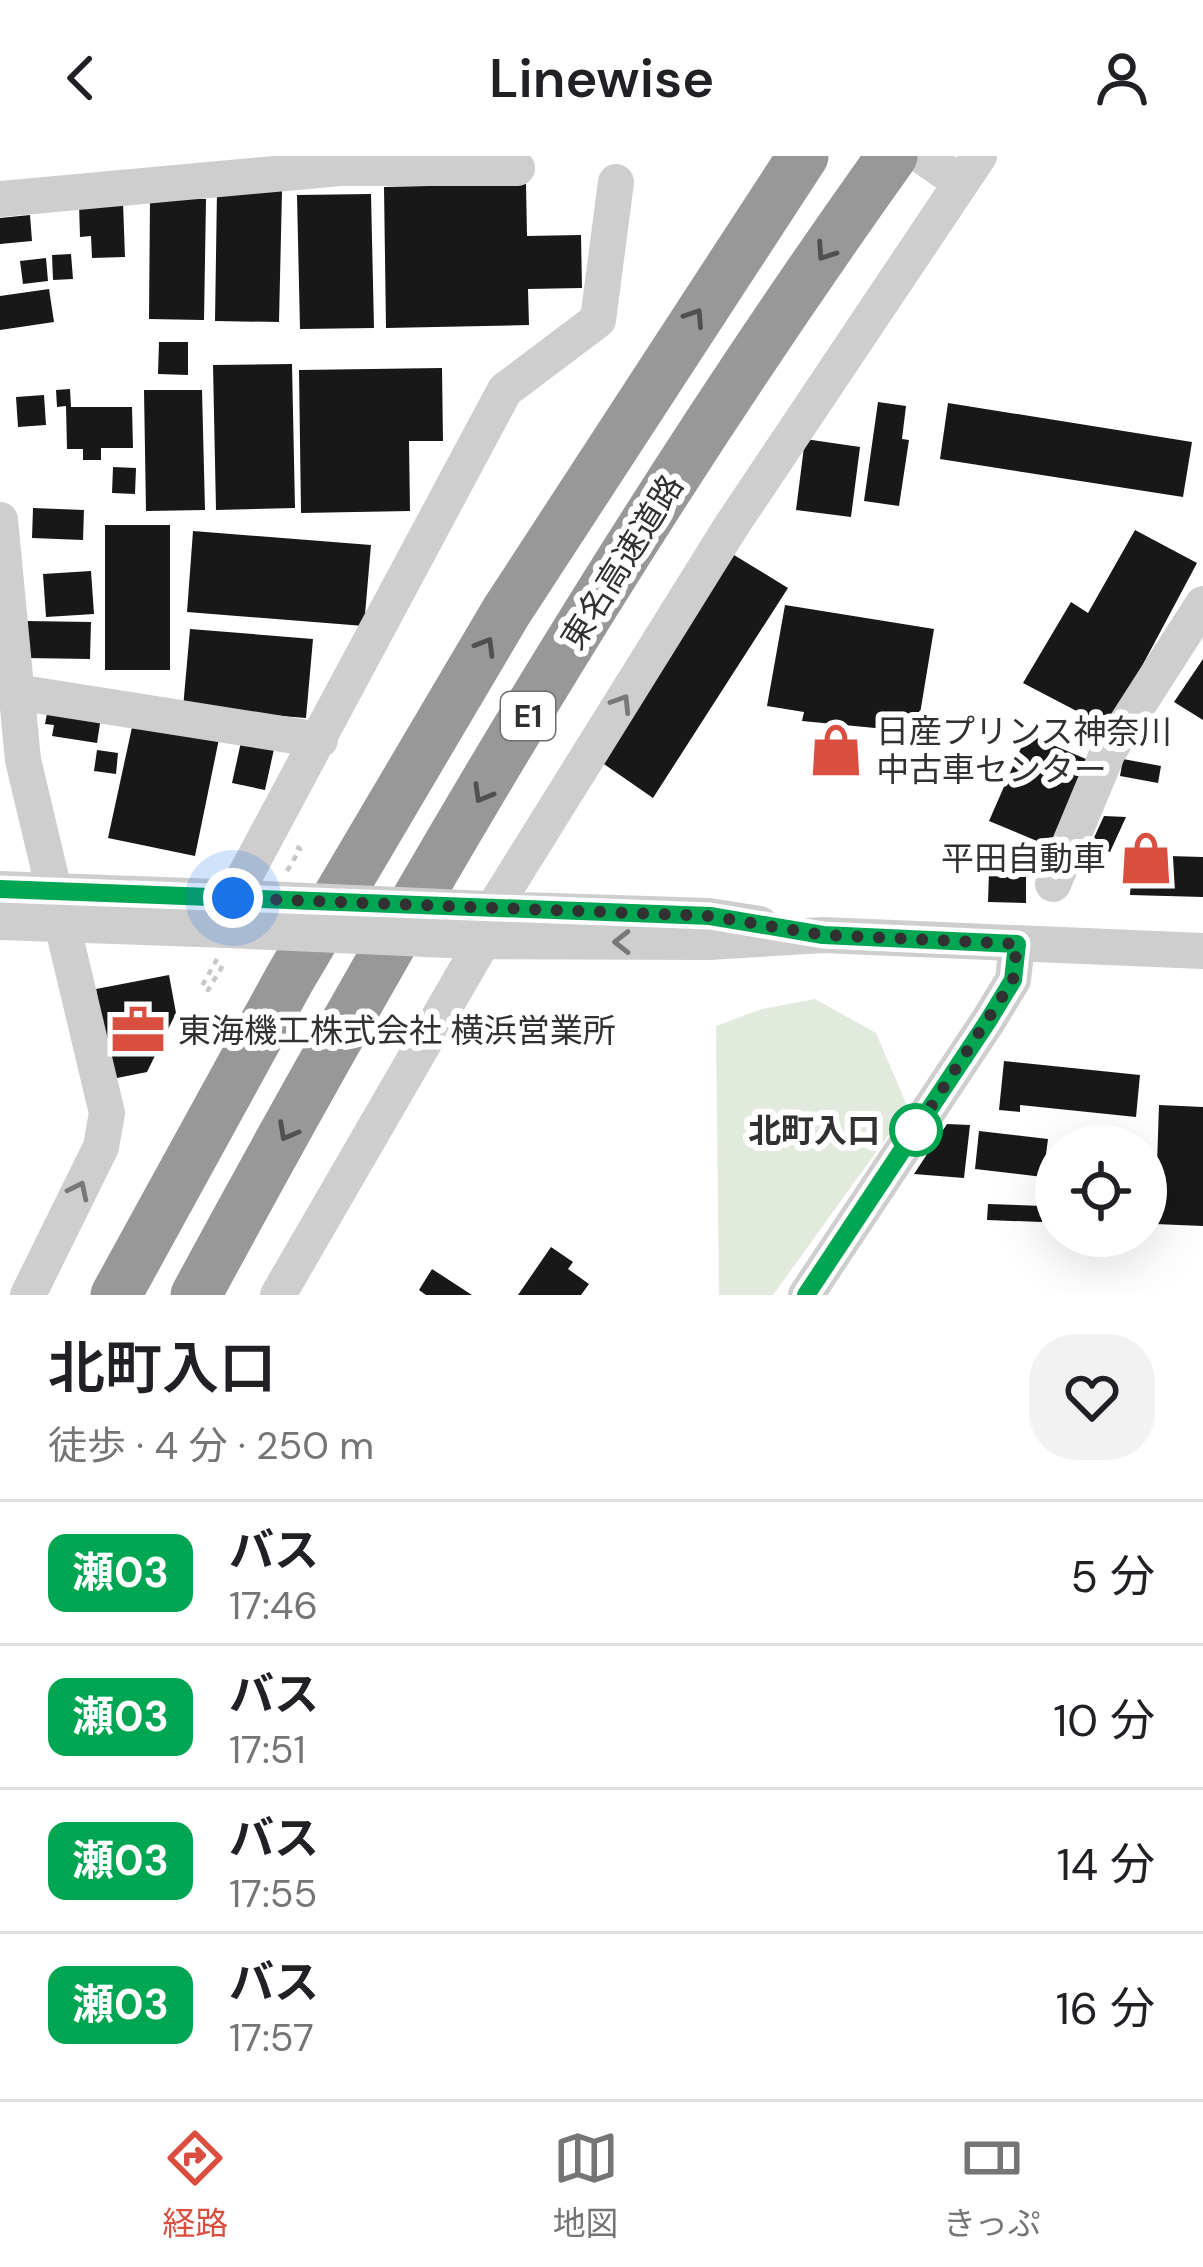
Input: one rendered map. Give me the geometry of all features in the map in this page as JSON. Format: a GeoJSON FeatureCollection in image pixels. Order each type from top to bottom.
{"type":"FeatureCollection","features":[{"type":"Feature","properties":{"kind":"highway","name":"E1"},"geometry":{"type":"LineString","coordinates":[[116,1295],[290,978],[506,612],[803,156]]}},
{"type":"Feature","properties":{"kind":"highway","name":"東名高速道路"},"geometry":{"type":"LineString","coordinates":[[196,1295],[361,999],[572,642],[712,419],[892,156]]}},
{"type":"Feature","properties":{"kind":"street"},"geometry":{"type":"LineString","coordinates":[[0,200],[340,162],[517,168]]}},
{"type":"Feature","properties":{"kind":"street"},"geometry":{"type":"LineString","coordinates":[[278,1295],[484,925],[952,167]]}},
{"type":"Feature","properties":{"kind":"street"},"geometry":{"type":"LineString","coordinates":[[230,930],[320,740],[505,390],[598,320],[616,182]]}},
{"type":"Feature","properties":{"kind":"street"},"geometry":{"type":"LineString","coordinates":[[0,520],[23,760],[106,1113],[100,1147],[28,1295]]}},
{"type":"Feature","properties":{"kind":"street"},"geometry":{"type":"LineString","coordinates":[[1053,884],[1108,752],[1203,604]]}},
{"type":"Feature","properties":{"kind":"street"},"geometry":{"type":"LineString","coordinates":[[16,692],[320,740]]}},
{"type":"Feature","properties":{"kind":"street"},"geometry":{"type":"LineString","coordinates":[[0,889],[57,907],[230,930],[710,916],[823,935],[1203,951]]}},
{"type":"Feature","properties":{"kind":"street"},"geometry":{"type":"LineString","coordinates":[[0,922],[57,907]]}},
{"type":"Feature","properties":{"kind":"street"},"geometry":{"type":"LineString","coordinates":[[806,1295],[1013,980],[1017,944]]}},
{"type":"Feature","properties":{"kind":"shaded area"},"geometry":{"type":"Polygon","coordinates":[[[815,999],[876,1033],[908,1108],[773,1295],[719,1295],[716,1026],[762,1009],[815,999]]]}},
{"type":"Feature","properties":{"kind":"building"},"geometry":{"type":"Polygon","coordinates":[[[526,184],[527,236],[581,235],[582,288],[528,289],[529,325],[386,328],[384,187],[526,184]]]}},
{"type":"Feature","properties":{"kind":"building"},"geometry":{"type":"Polygon","coordinates":[[[217,190],[282,191],[279,322],[215,321],[217,190]]]}},
{"type":"Feature","properties":{"kind":"building"},"geometry":{"type":"Polygon","coordinates":[[[371,194],[374,328],[300,329],[297,195],[371,194]]]}},
{"type":"Feature","properties":{"kind":"building"},"geometry":{"type":"Polygon","coordinates":[[[150,198],[206,199],[204,320],[149,319],[150,198]]]}},
{"type":"Feature","properties":{"kind":"building"},"geometry":{"type":"Polygon","coordinates":[[[123,202],[125,257],[92,258],[91,236],[80,237],[79,203],[123,202]]]}},
{"type":"Feature","properties":{"kind":"building"},"geometry":{"type":"Polygon","coordinates":[[[30,215],[32,241],[0,244],[0,218],[30,215]]]}},
{"type":"Feature","properties":{"kind":"building"},"geometry":{"type":"Polygon","coordinates":[[[71,254],[73,279],[53,280],[52,255],[71,254]]]}},
{"type":"Feature","properties":{"kind":"building"},"geometry":{"type":"Polygon","coordinates":[[[46,258],[48,281],[23,284],[20,261],[46,258]]]}},
{"type":"Feature","properties":{"kind":"building"},"geometry":{"type":"Polygon","coordinates":[[[49,289],[54,322],[0,330],[0,296],[49,289]]]}},
{"type":"Feature","properties":{"kind":"building"},"geometry":{"type":"Polygon","coordinates":[[[159,342],[188,342],[188,375],[158,374],[159,342]]]}},
{"type":"Feature","properties":{"kind":"building"},"geometry":{"type":"Polygon","coordinates":[[[292,364],[295,508],[216,510],[213,365],[292,364]]]}},
{"type":"Feature","properties":{"kind":"building"},"geometry":{"type":"Polygon","coordinates":[[[442,368],[443,441],[409,441],[410,511],[301,513],[299,370],[442,368]]]}},
{"type":"Feature","properties":{"kind":"building"},"geometry":{"type":"Polygon","coordinates":[[[70,389],[71,407],[132,407],[133,448],[101,448],[101,460],[83,460],[83,449],[67,449],[66,406],[57,407],[56,390],[70,389]]]}},
{"type":"Feature","properties":{"kind":"building"},"geometry":{"type":"Polygon","coordinates":[[[144,390],[202,390],[205,510],[146,511],[144,390]]]}},
{"type":"Feature","properties":{"kind":"building"},"geometry":{"type":"Polygon","coordinates":[[[44,395],[46,425],[18,427],[16,397],[44,395]]]}},
{"type":"Feature","properties":{"kind":"building"},"geometry":{"type":"Polygon","coordinates":[[[878,402],[906,406],[902,439],[909,440],[899,506],[864,501],[878,402]]]}},
{"type":"Feature","properties":{"kind":"building"},"geometry":{"type":"Polygon","coordinates":[[[948,403],[1192,442],[1183,497],[940,459],[948,403]]]}},
{"type":"Feature","properties":{"kind":"building"},"geometry":{"type":"Polygon","coordinates":[[[805,439],[860,447],[851,517],[796,510],[805,439]]]}},
{"type":"Feature","properties":{"kind":"building"},"geometry":{"type":"Polygon","coordinates":[[[113,467],[136,468],[135,494],[112,493],[113,467]]]}},
{"type":"Feature","properties":{"kind":"building"},"geometry":{"type":"Polygon","coordinates":[[[33,508],[84,510],[83,540],[32,538],[33,508]]]}},
{"type":"Feature","properties":{"kind":"building"},"geometry":{"type":"Polygon","coordinates":[[[105,525],[170,525],[170,670],[105,670],[105,525]]]}},
{"type":"Feature","properties":{"kind":"building"},"geometry":{"type":"Polygon","coordinates":[[[1135,530],[1197,563],[1109,728],[1023,683],[1071,602],[1088,613],[1135,530]]]}},
{"type":"Feature","properties":{"kind":"building"},"geometry":{"type":"Polygon","coordinates":[[[193,531],[371,545],[364,626],[187,612],[193,531]]]}},
{"type":"Feature","properties":{"kind":"building"},"geometry":{"type":"Polygon","coordinates":[[[734,555],[788,588],[653,798],[601,762],[734,555]]]}},
{"type":"Feature","properties":{"kind":"building"},"geometry":{"type":"Polygon","coordinates":[[[91,571],[94,614],[46,617],[43,574],[91,571]]]}},
{"type":"Feature","properties":{"kind":"building"},"geometry":{"type":"Polygon","coordinates":[[[785,605],[934,629],[917,732],[802,721],[804,712],[767,706],[785,605]]]}},
{"type":"Feature","properties":{"kind":"building"},"geometry":{"type":"Polygon","coordinates":[[[26,621],[91,622],[90,659],[25,658],[26,621]]]}},
{"type":"Feature","properties":{"kind":"building"},"geometry":{"type":"Polygon","coordinates":[[[190,629],[313,639],[306,718],[183,708],[190,629]]]}},
{"type":"Feature","properties":{"kind":"building"},"geometry":{"type":"Polygon","coordinates":[[[1203,659],[1203,720],[1174,702],[1203,659]]]}},
{"type":"Feature","properties":{"kind":"building"},"geometry":{"type":"Polygon","coordinates":[[[48,708],[101,717],[97,743],[52,736],[54,725],[45,724],[48,708]]]}},
{"type":"Feature","properties":{"kind":"building"},"geometry":{"type":"Polygon","coordinates":[[[134,718],[220,734],[195,856],[108,838],[134,718]]]}},
{"type":"Feature","properties":{"kind":"building"},"geometry":{"type":"Polygon","coordinates":[[[1027,734],[1093,762],[1056,849],[989,821],[1027,734]]]}},
{"type":"Feature","properties":{"kind":"building"},"geometry":{"type":"Polygon","coordinates":[[[241,742],[274,749],[265,790],[232,783],[241,742]]]}},
{"type":"Feature","properties":{"kind":"building"},"geometry":{"type":"Polygon","coordinates":[[[97,750],[118,753],[116,774],[94,771],[97,750]]]}},
{"type":"Feature","properties":{"kind":"building"},"geometry":{"type":"Polygon","coordinates":[[[1123,759],[1161,766],[1158,783],[1120,776],[1123,759]]]}},
{"type":"Feature","properties":{"kind":"building"},"geometry":{"type":"Polygon","coordinates":[[[1104,816],[1126,817],[1110,852],[1091,844],[1104,816]]]}},
{"type":"Feature","properties":{"kind":"building"},"geometry":{"type":"Polygon","coordinates":[[[1133,855],[1203,857],[1203,897],[1130,895],[1133,855]]]}},
{"type":"Feature","properties":{"kind":"building"},"geometry":{"type":"Polygon","coordinates":[[[989,872],[1026,873],[1026,903],[988,902],[989,872]]]}},
{"type":"Feature","properties":{"kind":"building"},"geometry":{"type":"Polygon","coordinates":[[[169,975],[176,1013],[147,1072],[112,1079],[96,989],[169,975]]]}},
{"type":"Feature","properties":{"kind":"building"},"geometry":{"type":"Polygon","coordinates":[[[1004,1061],[1140,1075],[1136,1117],[1020,1105],[1020,1112],[999,1110],[1004,1061]]]}},
{"type":"Feature","properties":{"kind":"building"},"geometry":{"type":"Polygon","coordinates":[[[1159,1105],[1203,1107],[1203,1226],[1167,1224],[1167,1125],[1158,1125],[1159,1105]]]}},
{"type":"Feature","properties":{"kind":"building"},"geometry":{"type":"Polygon","coordinates":[[[947,1124],[970,1125],[964,1178],[914,1174],[947,1124]]]}},
{"type":"Feature","properties":{"kind":"building"},"geometry":{"type":"Polygon","coordinates":[[[979,1131],[1035,1137],[1035,1176],[975,1169],[979,1131]]]}},
{"type":"Feature","properties":{"kind":"building"},"geometry":{"type":"Polygon","coordinates":[[[988,1204],[1035,1206],[1035,1222],[987,1220],[988,1204]]]}},
{"type":"Feature","properties":{"kind":"building"},"geometry":{"type":"Polygon","coordinates":[[[551,1247],[573,1262],[568,1269],[589,1284],[581,1295],[518,1295],[551,1247]]]}},
{"type":"Feature","properties":{"kind":"building"},"geometry":{"type":"Polygon","coordinates":[[[432,1269],[472,1295],[426,1295],[419,1290],[432,1269]]]}},
{"type":"Feature","properties":{"kind":"bus line","name":"瀬03"},"geometry":{"type":"LineString","coordinates":[[0,889],[710,916],[823,935],[1017,944],[1013,980],[806,1295]]}},
{"type":"Feature","properties":{"kind":"place","name":"日産プリンス神奈川 中古車センター"},"geometry":{"type":"Point","coordinates":[836,750]}},
{"type":"Feature","properties":{"kind":"place","name":"平田自動車"},"geometry":{"type":"Point","coordinates":[1146,858]}},
{"type":"Feature","properties":{"kind":"place","name":"東海機工株式会社 横浜営業所"},"geometry":{"type":"Point","coordinates":[138,1030]}},
{"type":"Feature","properties":{"kind":"place","name":"北町入口"},"geometry":{"type":"Point","coordinates":[916,1130]}},
{"type":"Feature","properties":{"kind":"route"},"geometry":{"type":"LineString","coordinates":[[233,898],[710,916],[823,935],[1017,944],[1013,980],[916,1130]]}}]}
